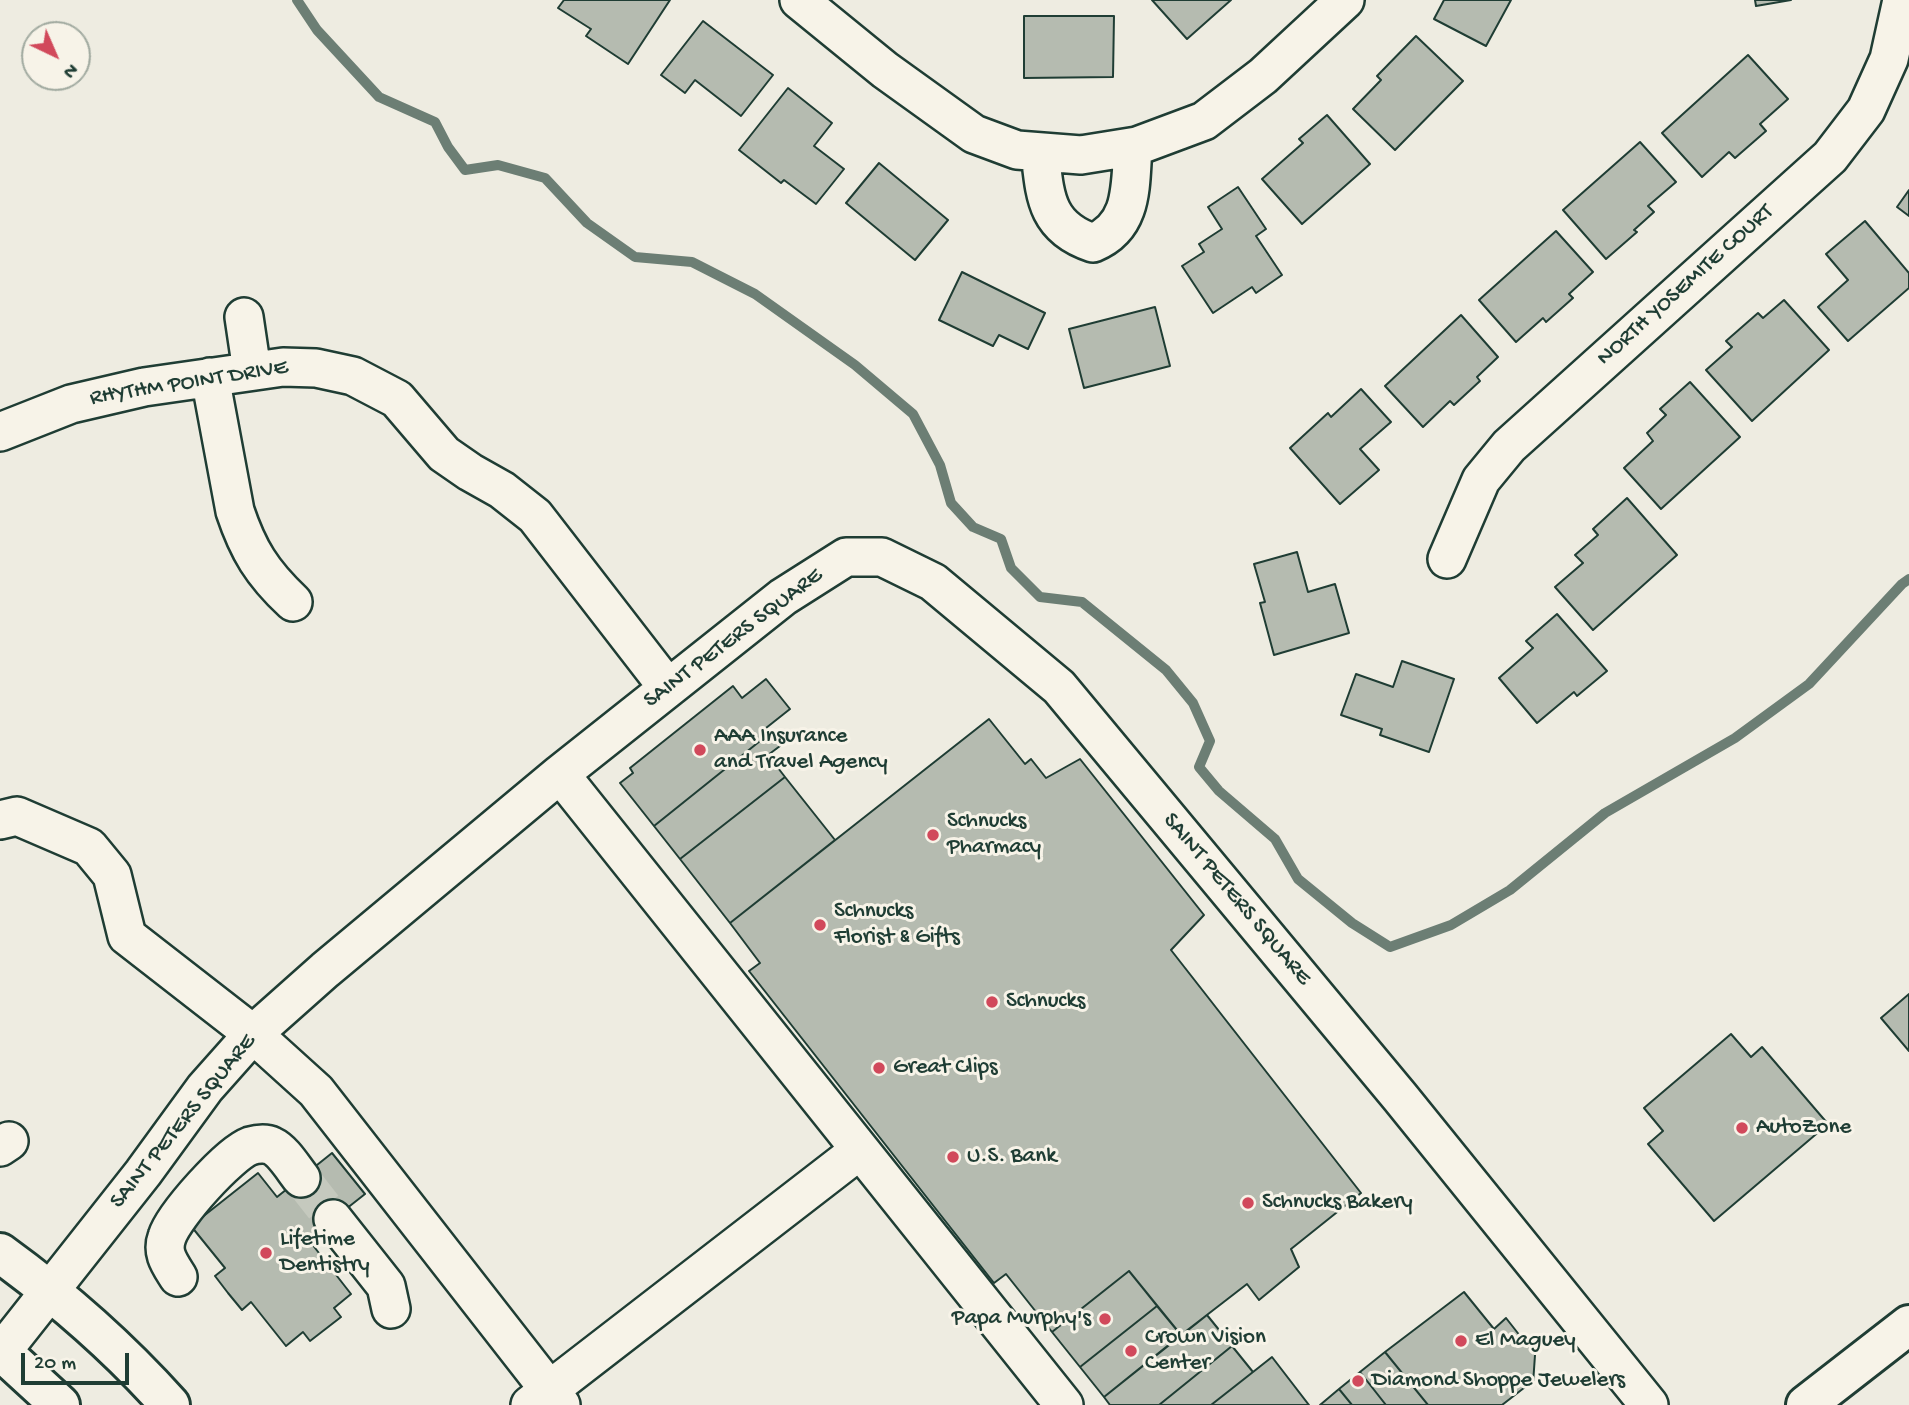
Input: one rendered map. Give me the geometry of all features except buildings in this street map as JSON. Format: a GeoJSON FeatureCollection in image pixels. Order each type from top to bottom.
{"type":"FeatureCollection","features":[{"type":"Feature","properties":{"kind":"main road"},"geometry":{"type":"LineString","coordinates":[[0,1253],[51,1289],[136,1366],[170,1405]]}},
{"type":"Feature","properties":{"kind":"main road"},"geometry":{"type":"LineString","coordinates":[[1806,1405],[1909,1325]]}},
{"type":"Feature","properties":{"kind":"main road"},"geometry":{"type":"LineString","coordinates":[[1,1352],[60,1405]]}},
{"type":"Feature","properties":{"kind":"street"},"geometry":{"type":"LineString","coordinates":[[799,0],[884,71],[974,134],[1017,150],[1081,155],[1133,147],[1204,121],[1263,76],[1345,0]]}},
{"type":"Feature","properties":{"kind":"street","name":"NORTH YOSEMITE COURT"},"geometry":{"type":"LineString","coordinates":[[1447,559],[1481,480],[1509,446],[1830,157],[1866,110],[1889,59],[1902,0]]}},
{"type":"Feature","properties":{"kind":"street"},"geometry":{"type":"LineString","coordinates":[[1040,152],[1047,206],[1060,225],[1079,238],[1093,243],[1106,237],[1119,223],[1127,204],[1133,147]]}},
{"type":"Feature","properties":{"kind":"street"},"geometry":{"type":"LineString","coordinates":[[244,317],[252,371]]}},
{"type":"Feature","properties":{"kind":"street","name":"RHYTHM POINT DRIVE"},"geometry":{"type":"LineString","coordinates":[[0,432],[48,412],[94,398],[135,388],[210,377],[300,367],[335,371],[362,380],[397,399],[444,454],[502,490],[535,516],[668,688]]}},
{"type":"Feature","properties":{"kind":"street"},"geometry":{"type":"LineString","coordinates":[[210,377],[235,510],[242,529],[257,563],[267,577],[293,602]]}},
{"type":"Feature","properties":{"kind":"street","name":"SAINT PETERS SQUARE"},"geometry":{"type":"LineString","coordinates":[[1,1352],[143,1173],[205,1088],[253,1034],[325,970],[560,774],[783,597],[846,557],[882,557],[933,582],[1059,687],[1400,1097],[1634,1400]]}},
{"type":"Feature","properties":{"kind":"street"},"geometry":{"type":"LineString","coordinates":[[560,774],[1064,1405]]}},
{"type":"Feature","properties":{"kind":"street"},"geometry":{"type":"LineString","coordinates":[[0,820],[17,816],[89,847],[112,875],[127,936],[253,1034],[316,1091],[374,1162],[547,1400],[860,1150]]}},
{"type":"Feature","properties":{"kind":"street"},"geometry":{"type":"LineString","coordinates":[[178,1277],[165,1257],[166,1238],[180,1211],[221,1169],[249,1146],[273,1146],[301,1178]]}},
{"type":"Feature","properties":{"kind":"street"},"geometry":{"type":"LineString","coordinates":[[333,1219],[386,1286],[391,1309]]}},
{"type":"Feature","properties":{"kind":"waterway"},"geometry":{"type":"LineString","coordinates":[[297,0],[317,30],[379,97],[435,122],[448,147],[465,170],[498,165],[545,178],[587,223],[635,257],[692,262],[755,294],[855,365],[913,414],[940,465],[951,503],[973,527],[1001,539],[1011,568],[1040,597],[1082,602],[1166,670],[1193,703],[1210,741],[1199,767],[1219,791],[1275,839],[1298,879],[1352,923],[1390,947],[1451,925],[1510,890],[1605,813],[1735,738],[1809,684],[1909,579]]}},
{"type":"Feature","properties":{"kind":"tunnel"},"geometry":{"type":"LineString","coordinates":[[301,1178],[333,1219]]}},
{"type":"Feature","properties":{"kind":"place","name":"AAA Insurance and Travel Agency"},"geometry":{"type":"Point","coordinates":[700,750]}},
{"type":"Feature","properties":{"kind":"place","name":"Schnucks Pharmacy"},"geometry":{"type":"Point","coordinates":[933,835]}},
{"type":"Feature","properties":{"kind":"place","name":"Schnucks Florist & Gifts"},"geometry":{"type":"Point","coordinates":[820,925]}},
{"type":"Feature","properties":{"kind":"place","name":"Schnucks"},"geometry":{"type":"Point","coordinates":[992,1002]}},
{"type":"Feature","properties":{"kind":"place","name":"Great Clips"},"geometry":{"type":"Point","coordinates":[879,1068]}},
{"type":"Feature","properties":{"kind":"place","name":"AutoZone"},"geometry":{"type":"Point","coordinates":[1742,1128]}},
{"type":"Feature","properties":{"kind":"place","name":"U.S. Bank"},"geometry":{"type":"Point","coordinates":[953,1157]}},
{"type":"Feature","properties":{"kind":"place","name":"Schnucks Bakery"},"geometry":{"type":"Point","coordinates":[1248,1203]}},
{"type":"Feature","properties":{"kind":"place","name":"Lifetime Dentistry"},"geometry":{"type":"Point","coordinates":[266,1253]}},
{"type":"Feature","properties":{"kind":"place","name":"Papa Murphy's"},"geometry":{"type":"Point","coordinates":[1105,1319]}},
{"type":"Feature","properties":{"kind":"place","name":"El Maguey"},"geometry":{"type":"Point","coordinates":[1461,1341]}},
{"type":"Feature","properties":{"kind":"place","name":"Crown Vision Center"},"geometry":{"type":"Point","coordinates":[1131,1351]}},
{"type":"Feature","properties":{"kind":"place","name":"Diamond Shoppe Jewelers"},"geometry":{"type":"Point","coordinates":[1358,1381]}}]}
